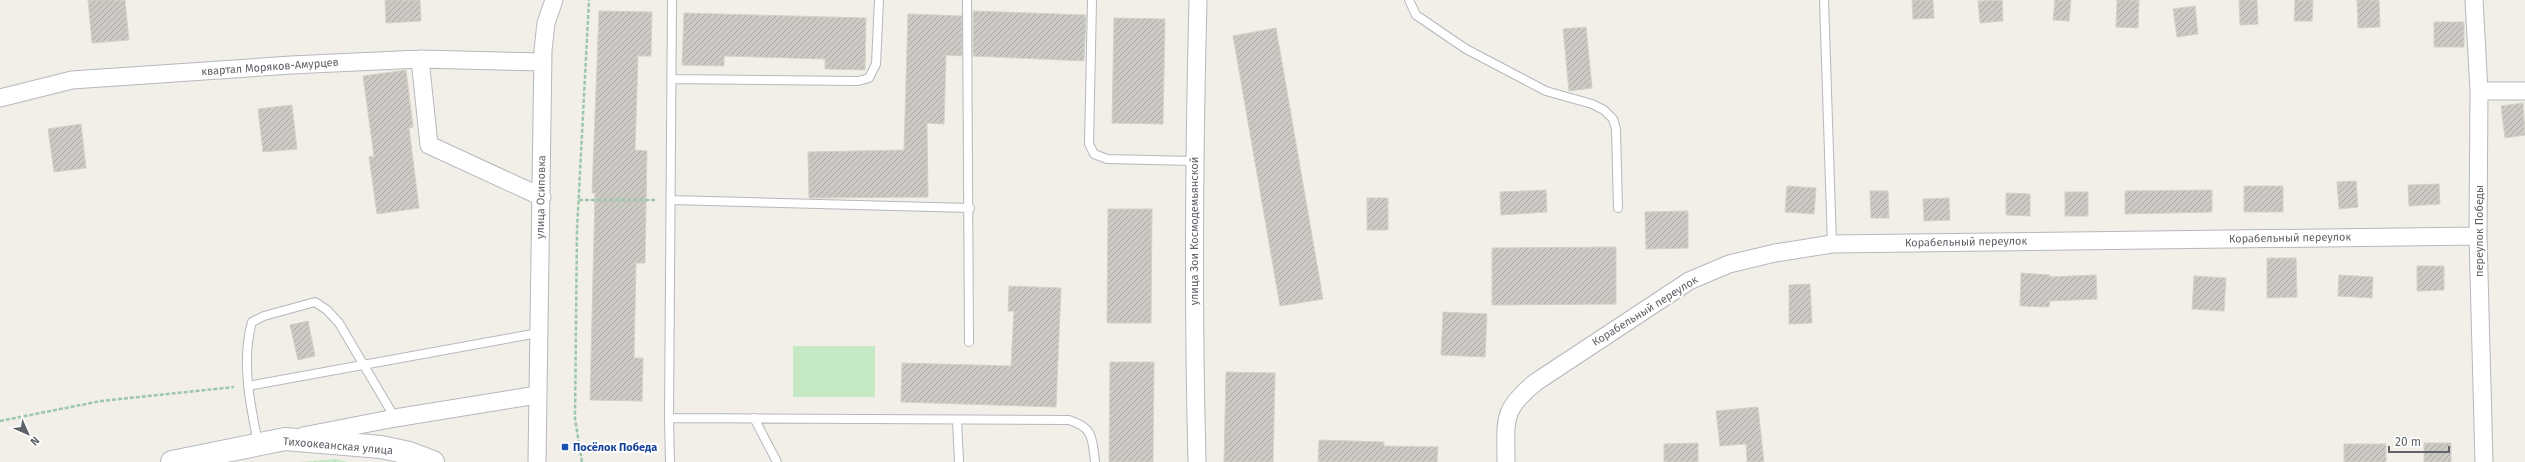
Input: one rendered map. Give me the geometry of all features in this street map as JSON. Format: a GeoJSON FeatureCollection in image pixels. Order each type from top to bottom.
{"type":"FeatureCollection","features":[{"type":"Feature","properties":{"kind":"main road","name":"Тихоокеанская улица"},"geometry":{"type":"LineString","coordinates":[[172,462],[285,439],[381,447],[409,453],[433,462]]}},
{"type":"Feature","properties":{"kind":"street","name":"улица Осиповка"},"geometry":{"type":"LineString","coordinates":[[538,462],[537,396],[542,197],[543,62],[546,23],[554,0]]}},
{"type":"Feature","properties":{"kind":"street","name":"улица Зои Космодемьянской"},"geometry":{"type":"LineString","coordinates":[[1197,462],[1193,333],[1194,161],[1198,0]]}},
{"type":"Feature","properties":{"kind":"street","name":"переулок Победы"},"geometry":{"type":"LineString","coordinates":[[2474,0],[2480,91],[2478,236],[2484,462]]}},
{"type":"Feature","properties":{"kind":"street","name":"квартал Моряков-Амурцев"},"geometry":{"type":"LineString","coordinates":[[0,98],[72,80],[420,59],[543,62]]}},
{"type":"Feature","properties":{"kind":"street"},"geometry":{"type":"LineString","coordinates":[[420,59],[429,144],[542,197]]}},
{"type":"Feature","properties":{"kind":"street"},"geometry":{"type":"LineString","coordinates":[[2480,91],[2525,91]]}},
{"type":"Feature","properties":{"kind":"street","name":"Корабельный переулок"},"geometry":{"type":"LineString","coordinates":[[1506,462],[1506,416],[1517,397],[1536,382],[1689,281],[1729,264],[1775,253],[1832,244],[2478,236]]}},
{"type":"Feature","properties":{"kind":"street"},"geometry":{"type":"LineString","coordinates":[[285,439],[395,418],[537,396]]}},
{"type":"Feature","properties":{"kind":"lane"},"geometry":{"type":"LineString","coordinates":[[670,462],[672,0]]}},
{"type":"Feature","properties":{"kind":"lane"},"geometry":{"type":"LineString","coordinates":[[672,79],[858,81],[869,78],[876,64],[879,0]]}},
{"type":"Feature","properties":{"kind":"lane"},"geometry":{"type":"LineString","coordinates":[[967,0],[970,342]]}},
{"type":"Feature","properties":{"kind":"lane"},"geometry":{"type":"LineString","coordinates":[[1092,0],[1089,144],[1094,154],[1107,159],[1194,161]]}},
{"type":"Feature","properties":{"kind":"lane"},"geometry":{"type":"LineString","coordinates":[[1409,0],[1416,14],[1466,50],[1546,91],[1592,104],[1604,110],[1613,119],[1616,129],[1618,208]]}},
{"type":"Feature","properties":{"kind":"lane"},"geometry":{"type":"LineString","coordinates":[[1824,0],[1832,244]]}},
{"type":"Feature","properties":{"kind":"lane"},"geometry":{"type":"LineString","coordinates":[[672,200],[970,208]]}},
{"type":"Feature","properties":{"kind":"lane"},"geometry":{"type":"LineString","coordinates":[[258,444],[248,386],[247,339],[252,322],[264,316],[315,302],[327,310],[339,323],[395,418]]}},
{"type":"Feature","properties":{"kind":"lane"},"geometry":{"type":"LineString","coordinates":[[248,386],[538,333]]}},
{"type":"Feature","properties":{"kind":"lane"},"geometry":{"type":"LineString","coordinates":[[669,418],[1069,420],[1083,424],[1092,436],[1095,462]]}},
{"type":"Feature","properties":{"kind":"lane"},"geometry":{"type":"LineString","coordinates":[[754,418],[777,462]]}},
{"type":"Feature","properties":{"kind":"lane"},"geometry":{"type":"LineString","coordinates":[[957,420],[959,462]]}},
{"type":"Feature","properties":{"kind":"path"},"geometry":{"type":"LineString","coordinates":[[582,462],[575,419],[579,200],[590,0]]}},
{"type":"Feature","properties":{"kind":"path"},"geometry":{"type":"LineString","coordinates":[[579,200],[672,200]]}},
{"type":"Feature","properties":{"kind":"path"},"geometry":{"type":"LineString","coordinates":[[0,421],[101,401],[248,386]]}},
{"type":"Feature","properties":{"kind":"green space"},"geometry":{"type":"Polygon","coordinates":[[[793,346],[875,346],[875,397],[793,397],[793,346]]]}},
{"type":"Feature","properties":{"kind":"green space"},"geometry":{"type":"Polygon","coordinates":[[[335,459],[348,462],[299,462],[335,459]]]}},
{"type":"Feature","properties":{"kind":"building"},"geometry":{"type":"Polygon","coordinates":[[[88,0],[125,0],[129,40],[92,43],[88,0]]]}},
{"type":"Feature","properties":{"kind":"building"},"geometry":{"type":"Polygon","coordinates":[[[385,0],[420,0],[421,21],[386,23],[385,0]]]}},
{"type":"Feature","properties":{"kind":"building"},"geometry":{"type":"Polygon","coordinates":[[[1912,0],[1933,0],[1934,18],[1913,19],[1912,0]]]}},
{"type":"Feature","properties":{"kind":"building"},"geometry":{"type":"Polygon","coordinates":[[[2002,0],[2003,21],[1980,23],[1978,1],[2002,0]]]}},
{"type":"Feature","properties":{"kind":"building"},"geometry":{"type":"Polygon","coordinates":[[[2055,0],[2071,0],[2069,21],[2053,20],[2055,0]]]}},
{"type":"Feature","properties":{"kind":"building"},"geometry":{"type":"Polygon","coordinates":[[[2117,0],[2139,0],[2138,28],[2116,27],[2117,0]]]}},
{"type":"Feature","properties":{"kind":"building"},"geometry":{"type":"Polygon","coordinates":[[[2239,0],[2257,0],[2258,24],[2240,25],[2239,0]]]}},
{"type":"Feature","properties":{"kind":"building"},"geometry":{"type":"Polygon","coordinates":[[[2295,0],[2313,0],[2312,21],[2294,21],[2295,0]]]}},
{"type":"Feature","properties":{"kind":"building"},"geometry":{"type":"Polygon","coordinates":[[[2357,0],[2379,0],[2380,27],[2358,28],[2357,0]]]}},
{"type":"Feature","properties":{"kind":"building"},"geometry":{"type":"Polygon","coordinates":[[[2195,6],[2198,34],[2177,37],[2173,9],[2195,6]]]}},
{"type":"Feature","properties":{"kind":"building"},"geometry":{"type":"Polygon","coordinates":[[[599,11],[652,12],[651,56],[638,56],[635,150],[647,151],[645,263],[636,263],[634,358],[643,358],[642,401],[590,400],[595,193],[592,193],[599,11]]]}},
{"type":"Feature","properties":{"kind":"building"},"geometry":{"type":"Polygon","coordinates":[[[973,11],[1086,15],[1084,61],[973,56],[973,11]]]}},
{"type":"Feature","properties":{"kind":"building"},"geometry":{"type":"Polygon","coordinates":[[[684,13],[866,18],[865,70],[825,69],[825,59],[724,56],[724,66],[682,65],[684,13]]]}},
{"type":"Feature","properties":{"kind":"building"},"geometry":{"type":"Polygon","coordinates":[[[908,14],[962,16],[962,56],[946,55],[944,124],[927,123],[928,197],[809,198],[808,152],[904,150],[908,14]]]}},
{"type":"Feature","properties":{"kind":"building"},"geometry":{"type":"Polygon","coordinates":[[[1114,18],[1165,19],[1163,124],[1112,123],[1114,18]]]}},
{"type":"Feature","properties":{"kind":"building"},"geometry":{"type":"Polygon","coordinates":[[[2434,22],[2464,22],[2464,47],[2434,47],[2434,22]]]}},
{"type":"Feature","properties":{"kind":"building"},"geometry":{"type":"Polygon","coordinates":[[[1586,27],[1592,88],[1569,91],[1563,29],[1586,27]]]}},
{"type":"Feature","properties":{"kind":"building"},"geometry":{"type":"Polygon","coordinates":[[[1276,28],[1323,299],[1280,306],[1233,36],[1276,28]]]}},
{"type":"Feature","properties":{"kind":"building"},"geometry":{"type":"Polygon","coordinates":[[[406,70],[413,127],[409,128],[419,208],[377,214],[369,157],[374,156],[363,76],[406,70]]]}},
{"type":"Feature","properties":{"kind":"building"},"geometry":{"type":"Polygon","coordinates":[[[2523,103],[2525,135],[2505,138],[2501,106],[2523,103]]]}},
{"type":"Feature","properties":{"kind":"building"},"geometry":{"type":"Polygon","coordinates":[[[292,105],[297,149],[263,152],[258,109],[292,105]]]}},
{"type":"Feature","properties":{"kind":"building"},"geometry":{"type":"Polygon","coordinates":[[[81,124],[86,168],[54,172],[48,129],[81,124]]]}},
{"type":"Feature","properties":{"kind":"building"},"geometry":{"type":"Polygon","coordinates":[[[2356,181],[2358,207],[2339,209],[2337,182],[2356,181]]]}},
{"type":"Feature","properties":{"kind":"building"},"geometry":{"type":"Polygon","coordinates":[[[2439,184],[2440,204],[2409,206],[2408,185],[2439,184]]]}},
{"type":"Feature","properties":{"kind":"building"},"geometry":{"type":"Polygon","coordinates":[[[1787,186],[1816,188],[1814,214],[1785,212],[1787,186]]]}},
{"type":"Feature","properties":{"kind":"building"},"geometry":{"type":"Polygon","coordinates":[[[2244,186],[2283,186],[2283,212],[2244,212],[2244,186]]]}},
{"type":"Feature","properties":{"kind":"building"},"geometry":{"type":"Polygon","coordinates":[[[1546,190],[1547,212],[1501,215],[1500,192],[1546,190]]]}},
{"type":"Feature","properties":{"kind":"building"},"geometry":{"type":"Polygon","coordinates":[[[2212,190],[2212,212],[2125,214],[2125,191],[2212,190]]]}},
{"type":"Feature","properties":{"kind":"building"},"geometry":{"type":"Polygon","coordinates":[[[1870,191],[1888,191],[1889,218],[1871,218],[1870,191]]]}},
{"type":"Feature","properties":{"kind":"building"},"geometry":{"type":"Polygon","coordinates":[[[2065,192],[2088,192],[2088,216],[2065,216],[2065,192]]]}},
{"type":"Feature","properties":{"kind":"building"},"geometry":{"type":"Polygon","coordinates":[[[2006,193],[2030,194],[2030,216],[2006,215],[2006,193]]]}},
{"type":"Feature","properties":{"kind":"building"},"geometry":{"type":"Polygon","coordinates":[[[1367,198],[1388,198],[1388,230],[1367,230],[1367,198]]]}},
{"type":"Feature","properties":{"kind":"building"},"geometry":{"type":"Polygon","coordinates":[[[1949,198],[1950,220],[1924,221],[1923,199],[1949,198]]]}},
{"type":"Feature","properties":{"kind":"building"},"geometry":{"type":"Polygon","coordinates":[[[1108,209],[1152,209],[1151,323],[1107,323],[1108,209]]]}},
{"type":"Feature","properties":{"kind":"building"},"geometry":{"type":"Polygon","coordinates":[[[1688,211],[1688,248],[1646,249],[1645,212],[1688,211]]]}},
{"type":"Feature","properties":{"kind":"building"},"geometry":{"type":"Polygon","coordinates":[[[1616,247],[1616,304],[1492,305],[1492,248],[1616,247]]]}},
{"type":"Feature","properties":{"kind":"building"},"geometry":{"type":"Polygon","coordinates":[[[2267,258],[2296,258],[2297,297],[2267,298],[2267,258]]]}},
{"type":"Feature","properties":{"kind":"building"},"geometry":{"type":"Polygon","coordinates":[[[2417,266],[2444,266],[2444,290],[2417,291],[2417,266]]]}},
{"type":"Feature","properties":{"kind":"building"},"geometry":{"type":"Polygon","coordinates":[[[2021,273],[2050,275],[2050,277],[2096,275],[2097,299],[2050,301],[2049,307],[2020,306],[2021,273]]]}},
{"type":"Feature","properties":{"kind":"building"},"geometry":{"type":"Polygon","coordinates":[[[2339,275],[2373,277],[2372,298],[2338,296],[2339,275]]]}},
{"type":"Feature","properties":{"kind":"building"},"geometry":{"type":"Polygon","coordinates":[[[2194,276],[2226,278],[2224,311],[2192,309],[2194,276]]]}},
{"type":"Feature","properties":{"kind":"building"},"geometry":{"type":"Polygon","coordinates":[[[1810,284],[1812,323],[1789,324],[1789,285],[1810,284]]]}},
{"type":"Feature","properties":{"kind":"building"},"geometry":{"type":"Polygon","coordinates":[[[1009,286],[1061,288],[1056,407],[901,402],[902,363],[1011,366],[1014,311],[1008,311],[1009,286]]]}},
{"type":"Feature","properties":{"kind":"building"},"geometry":{"type":"Polygon","coordinates":[[[1443,312],[1487,314],[1485,357],[1441,355],[1443,312]]]}},
{"type":"Feature","properties":{"kind":"building"},"geometry":{"type":"Polygon","coordinates":[[[308,321],[315,356],[298,360],[290,325],[308,321]]]}},
{"type":"Feature","properties":{"kind":"building"},"geometry":{"type":"Polygon","coordinates":[[[1110,362],[1154,362],[1153,462],[1109,462],[1110,362]]]}},
{"type":"Feature","properties":{"kind":"building"},"geometry":{"type":"Polygon","coordinates":[[[1226,372],[1275,373],[1273,462],[1224,462],[1226,372]]]}},
{"type":"Feature","properties":{"kind":"building"},"geometry":{"type":"Polygon","coordinates":[[[1758,407],[1764,462],[1747,462],[1746,444],[1720,446],[1716,411],[1758,407]]]}},
{"type":"Feature","properties":{"kind":"building"},"geometry":{"type":"Polygon","coordinates":[[[1319,440],[1384,442],[1384,446],[1438,447],[1437,462],[1318,462],[1319,440]]]}},
{"type":"Feature","properties":{"kind":"building"},"geometry":{"type":"Polygon","coordinates":[[[1698,443],[1698,462],[1664,462],[1664,444],[1698,443]]]}},
{"type":"Feature","properties":{"kind":"building"},"geometry":{"type":"Polygon","coordinates":[[[2424,443],[2451,443],[2451,462],[2424,462],[2424,443]]]}},
{"type":"Feature","properties":{"kind":"building"},"geometry":{"type":"Polygon","coordinates":[[[2344,444],[2386,444],[2386,462],[2344,462],[2344,444]]]}},
{"type":"Feature","properties":{"kind":"place","name":"Посёлок Победа"},"geometry":{"type":"Point","coordinates":[565,447]}}]}
